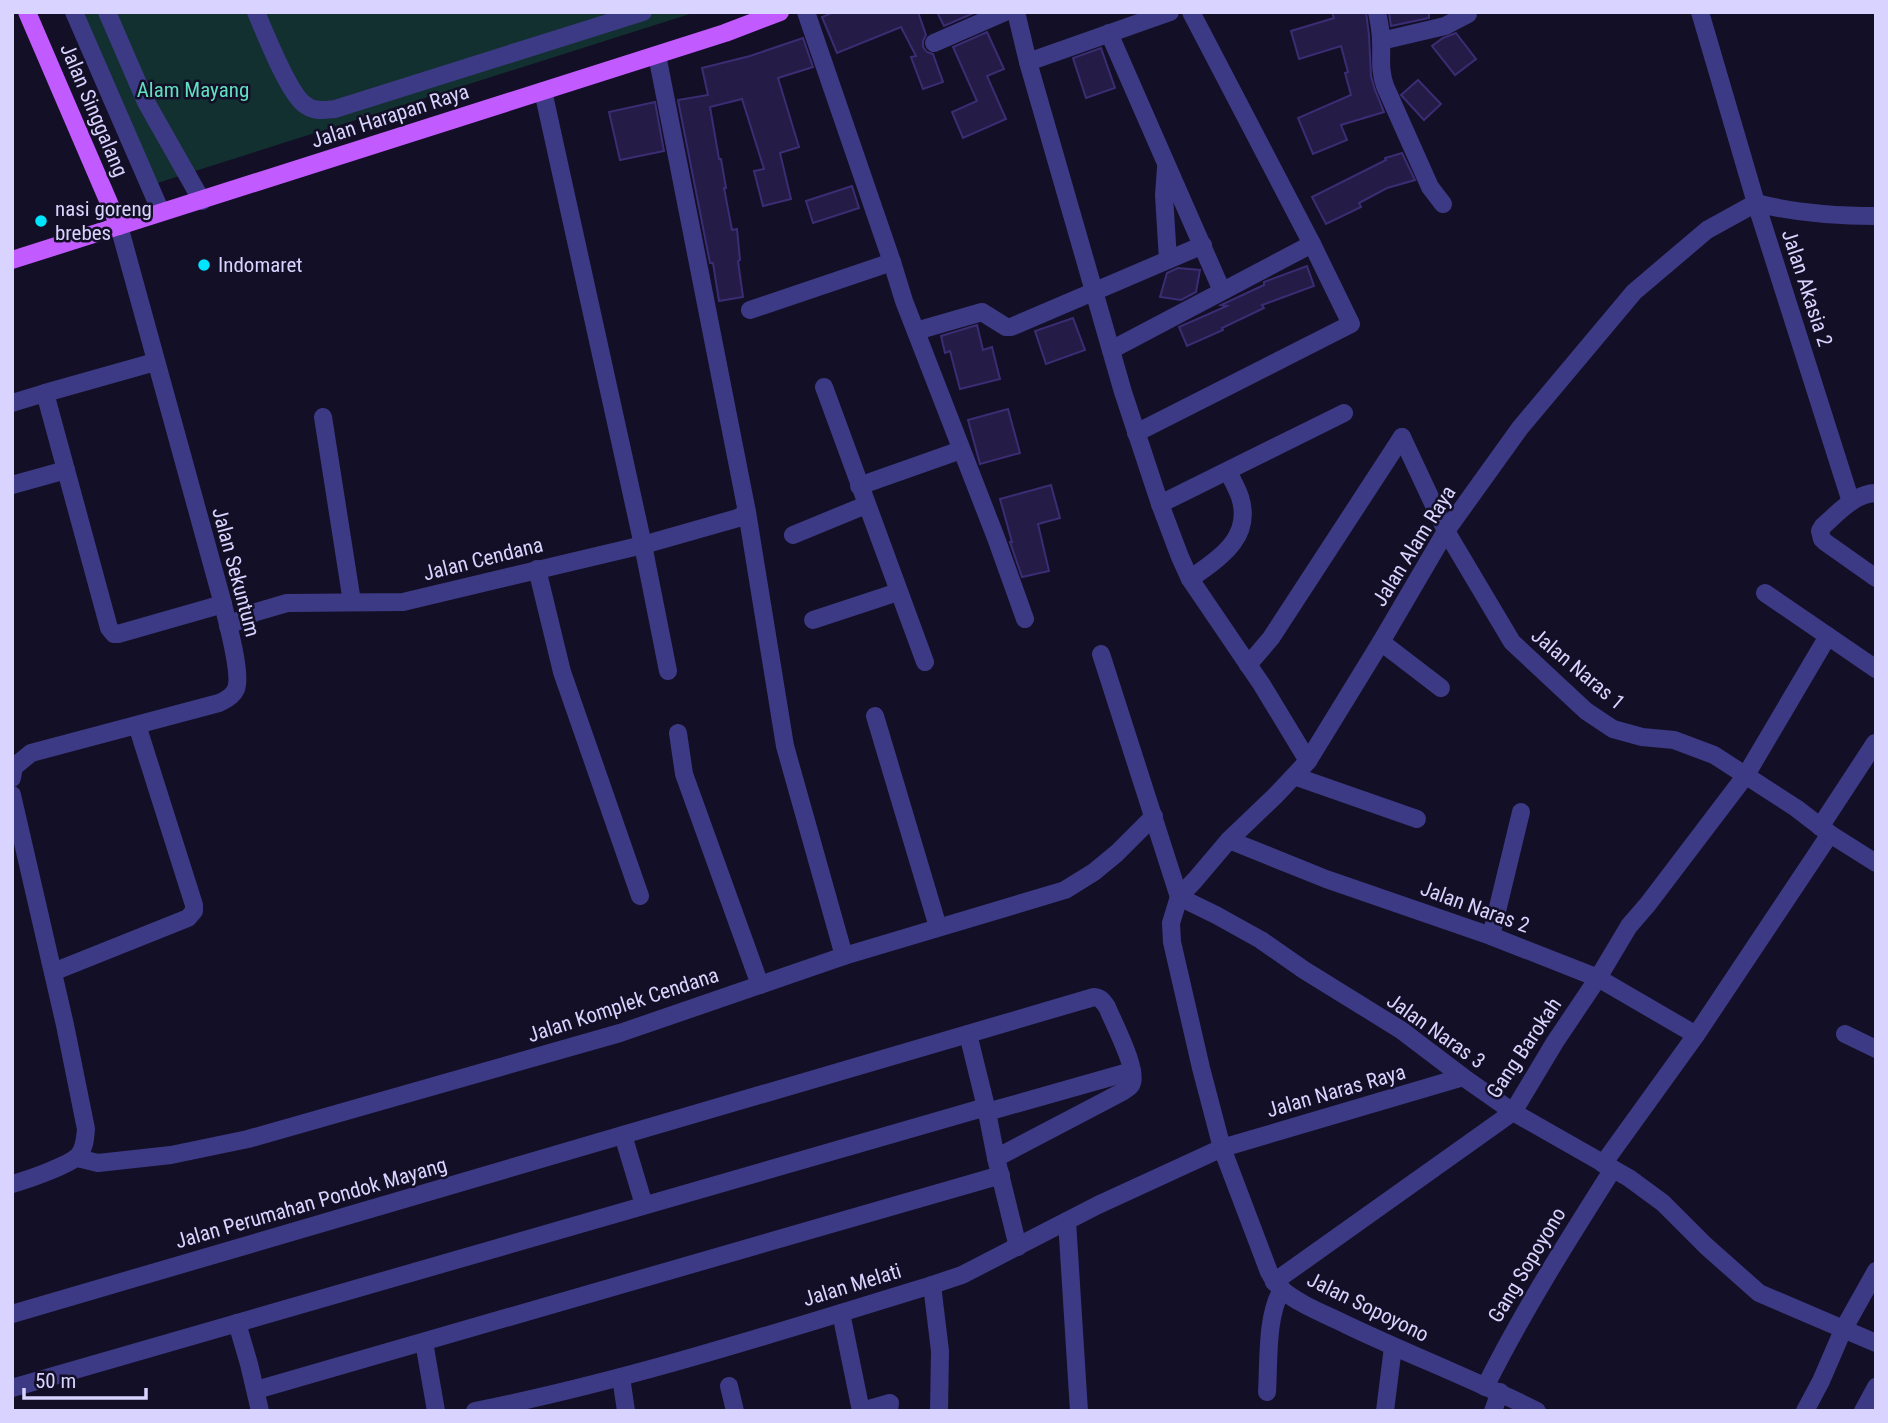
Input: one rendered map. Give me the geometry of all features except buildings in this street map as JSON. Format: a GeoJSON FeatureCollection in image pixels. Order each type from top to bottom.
{"type":"FeatureCollection","features":[{"type":"Feature","properties":{"kind":"main road","name":"Jalan Singgalang"},"geometry":{"type":"LineString","coordinates":[[27,12],[118,226]]}},
{"type":"Feature","properties":{"kind":"main road","name":"Jalan Harapan Raya"},"geometry":{"type":"LineString","coordinates":[[12,260],[657,55],[780,12]]}},
{"type":"Feature","properties":{"kind":"street"},"geometry":{"type":"LineString","coordinates":[[74,12],[161,212]]}},
{"type":"Feature","properties":{"kind":"street"},"geometry":{"type":"LineString","coordinates":[[107,12],[146,102],[202,201]]}},
{"type":"Feature","properties":{"kind":"street"},"geometry":{"type":"LineString","coordinates":[[256,12],[293,93],[304,105],[317,111],[335,109],[604,18],[643,12]]}},
{"type":"Feature","properties":{"kind":"street"},"geometry":{"type":"LineString","coordinates":[[806,12],[916,331],[1025,620]]}},
{"type":"Feature","properties":{"kind":"street"},"geometry":{"type":"LineString","coordinates":[[934,43],[1005,12]]}},
{"type":"Feature","properties":{"kind":"street"},"geometry":{"type":"LineString","coordinates":[[1016,12],[1111,350],[1160,504],[1190,579],[1248,664],[1308,761]]}},
{"type":"Feature","properties":{"kind":"street"},"geometry":{"type":"LineString","coordinates":[[1028,62],[1170,12]]}},
{"type":"Feature","properties":{"kind":"street"},"geometry":{"type":"LineString","coordinates":[[1136,433],[1351,324],[1191,12]]}},
{"type":"Feature","properties":{"kind":"street"},"geometry":{"type":"LineString","coordinates":[[1377,12],[1381,73],[1385,86],[1430,187],[1443,204]]}},
{"type":"Feature","properties":{"kind":"street"},"geometry":{"type":"LineString","coordinates":[[1700,12],[1756,203]]}},
{"type":"Feature","properties":{"kind":"street"},"geometry":{"type":"LineString","coordinates":[[1381,41],[1445,26],[1468,14]]}},
{"type":"Feature","properties":{"kind":"street"},"geometry":{"type":"LineString","coordinates":[[1109,33],[1222,291]]}},
{"type":"Feature","properties":{"kind":"street"},"geometry":{"type":"LineString","coordinates":[[657,55],[747,512],[785,746],[844,956]]}},
{"type":"Feature","properties":{"kind":"street"},"geometry":{"type":"LineString","coordinates":[[543,91],[643,545],[668,671]]}},
{"type":"Feature","properties":{"kind":"street"},"geometry":{"type":"LineString","coordinates":[[1167,165],[1164,195],[1168,260]]}},
{"type":"Feature","properties":{"kind":"street","name":"Jalan Akasia 2"},"geometry":{"type":"LineString","coordinates":[[1851,502],[1756,203],[1793,211],[1876,216]]}},
{"type":"Feature","properties":{"kind":"street","name":"Jalan Alam Raya"},"geometry":{"type":"LineString","coordinates":[[1223,1148],[1201,1068],[1172,942],[1171,923],[1179,897],[1229,840],[1308,761],[1446,531],[1520,428],[1634,292],[1707,230],[1756,203]]}},
{"type":"Feature","properties":{"kind":"street","name":"Jalan Sekuntum"},"geometry":{"type":"LineString","coordinates":[[13,770],[31,753],[219,703],[233,695],[237,681],[223,604],[118,226]]}},
{"type":"Feature","properties":{"kind":"street"},"geometry":{"type":"LineString","coordinates":[[1111,350],[1312,244]]}},
{"type":"Feature","properties":{"kind":"street"},"geometry":{"type":"LineString","coordinates":[[916,331],[982,312],[1006,327],[1011,327],[1202,245]]}},
{"type":"Feature","properties":{"kind":"street"},"geometry":{"type":"LineString","coordinates":[[750,310],[892,262]]}},
{"type":"Feature","properties":{"kind":"street"},"geometry":{"type":"LineString","coordinates":[[12,403],[155,362]]}},
{"type":"Feature","properties":{"kind":"street"},"geometry":{"type":"LineString","coordinates":[[824,387],[925,662]]}},
{"type":"Feature","properties":{"kind":"street"},"geometry":{"type":"LineString","coordinates":[[45,393],[111,632],[118,634],[223,604]]}},
{"type":"Feature","properties":{"kind":"street"},"geometry":{"type":"LineString","coordinates":[[1160,504],[1344,413]]}},
{"type":"Feature","properties":{"kind":"street"},"geometry":{"type":"LineString","coordinates":[[323,417],[352,601]]}},
{"type":"Feature","properties":{"kind":"street","name":"Jalan Naras 1"},"geometry":{"type":"LineString","coordinates":[[1248,664],[1271,638],[1402,437],[1446,531],[1512,642],[1587,712],[1614,729],[1642,737],[1674,740],[1714,755],[1876,863]]}},
{"type":"Feature","properties":{"kind":"street"},"geometry":{"type":"LineString","coordinates":[[859,486],[961,450]]}},
{"type":"Feature","properties":{"kind":"street"},"geometry":{"type":"LineString","coordinates":[[12,485],[66,470]]}},
{"type":"Feature","properties":{"kind":"street"},"geometry":{"type":"LineString","coordinates":[[1190,579],[1230,548],[1239,532],[1242,515],[1240,498],[1228,471]]}},
{"type":"Feature","properties":{"kind":"street"},"geometry":{"type":"LineString","coordinates":[[1876,493],[1851,502],[1820,531],[1825,542],[1876,578]]}},
{"type":"Feature","properties":{"kind":"street"},"geometry":{"type":"LineString","coordinates":[[793,535],[866,505]]}},
{"type":"Feature","properties":{"kind":"street","name":"Jalan Cendana"},"geometry":{"type":"LineString","coordinates":[[228,626],[256,612],[287,603],[403,602],[643,545],[738,518],[747,512]]}},
{"type":"Feature","properties":{"kind":"street"},"geometry":{"type":"LineString","coordinates":[[537,569],[562,673],[639,896]]}},
{"type":"Feature","properties":{"kind":"street"},"geometry":{"type":"LineString","coordinates":[[813,620],[898,592]]}},
{"type":"Feature","properties":{"kind":"street"},"geometry":{"type":"LineString","coordinates":[[1765,593],[1876,669]]}},
{"type":"Feature","properties":{"kind":"street","name":"Gang Barokah"},"geometry":{"type":"LineString","coordinates":[[1278,1285],[1513,1112],[1629,926],[1746,775],[1828,635]]}},
{"type":"Feature","properties":{"kind":"street"},"geometry":{"type":"LineString","coordinates":[[1381,642],[1441,688]]}},
{"type":"Feature","properties":{"kind":"street"},"geometry":{"type":"LineString","coordinates":[[1101,654],[1179,897]]}},
{"type":"Feature","properties":{"kind":"street"},"geometry":{"type":"LineString","coordinates":[[875,716],[937,927]]}},
{"type":"Feature","properties":{"kind":"street"},"geometry":{"type":"LineString","coordinates":[[53,972],[188,918],[194,911],[137,725]]}},
{"type":"Feature","properties":{"kind":"street"},"geometry":{"type":"LineString","coordinates":[[678,733],[684,774],[760,985]]}},
{"type":"Feature","properties":{"kind":"street","name":"Gang Sopoyono"},"geometry":{"type":"LineString","coordinates":[[1493,1411],[1493,1390],[1506,1345],[1542,1281],[1608,1166],[1696,1035],[1825,830],[1875,743]]}},
{"type":"Feature","properties":{"kind":"street"},"geometry":{"type":"LineString","coordinates":[[1294,776],[1417,818]]}},
{"type":"Feature","properties":{"kind":"street"},"geometry":{"type":"LineString","coordinates":[[12,795],[86,1129],[84,1146],[77,1158],[33,1178],[12,1184]]}},
{"type":"Feature","properties":{"kind":"street"},"geometry":{"type":"LineString","coordinates":[[1491,936],[1521,813]]}},
{"type":"Feature","properties":{"kind":"street","name":"Jalan Komplek Cendana"},"geometry":{"type":"LineString","coordinates":[[77,1158],[98,1163],[159,1156],[248,1139],[620,1033],[844,956],[1065,890],[1094,872],[1117,853],[1154,816]]}},
{"type":"Feature","properties":{"kind":"street","name":"Jalan Naras 2"},"geometry":{"type":"LineString","coordinates":[[1229,840],[1326,879],[1491,936],[1598,978],[1696,1035]]}},
{"type":"Feature","properties":{"kind":"street","name":"Jalan Naras 3"},"geometry":{"type":"LineString","coordinates":[[1179,897],[1261,940],[1401,1030],[1513,1112],[1629,1178],[1663,1203],[1759,1293],[1876,1343]]}},
{"type":"Feature","properties":{"kind":"street","name":"Jalan Perumahan Pondok Mayang"},"geometry":{"type":"LineString","coordinates":[[12,1314],[1094,997],[1103,1001],[1107,1007],[1132,1071]]}},
{"type":"Feature","properties":{"kind":"street"},"geometry":{"type":"LineString","coordinates":[[968,1034],[1018,1247]]}},
{"type":"Feature","properties":{"kind":"street"},"geometry":{"type":"LineString","coordinates":[[1846,1034],[1876,1049]]}},
{"type":"Feature","properties":{"kind":"street"},"geometry":{"type":"LineString","coordinates":[[12,1388],[644,1205],[1132,1071],[1131,1085],[1122,1092],[998,1167],[424,1342],[256,1390]]}},
{"type":"Feature","properties":{"kind":"street","name":"Jalan Naras Raya"},"geometry":{"type":"LineString","coordinates":[[1223,1148],[1463,1077]]}},
{"type":"Feature","properties":{"kind":"street"},"geometry":{"type":"LineString","coordinates":[[623,1135],[644,1205]]}},
{"type":"Feature","properties":{"kind":"street","name":"Jalan Melati"},"geometry":{"type":"LineString","coordinates":[[475,1411],[621,1377],[962,1275],[1098,1205],[1223,1148]]}},
{"type":"Feature","properties":{"kind":"street","name":"Jalan Sopoyono"},"geometry":{"type":"LineString","coordinates":[[1223,1148],[1269,1272],[1278,1285],[1300,1302],[1537,1411]]}},
{"type":"Feature","properties":{"kind":"street"},"geometry":{"type":"LineString","coordinates":[[1067,1221],[1079,1411]]}},
{"type":"Feature","properties":{"kind":"street"},"geometry":{"type":"LineString","coordinates":[[1805,1411],[1843,1330],[1876,1271]]}},
{"type":"Feature","properties":{"kind":"street"},"geometry":{"type":"LineString","coordinates":[[932,1285],[940,1351],[939,1411]]}},
{"type":"Feature","properties":{"kind":"street"},"geometry":{"type":"LineString","coordinates":[[1267,1392],[1272,1322],[1278,1285]]}},
{"type":"Feature","properties":{"kind":"street"},"geometry":{"type":"LineString","coordinates":[[841,1313],[861,1411],[890,1403],[889,1411]]}},
{"type":"Feature","properties":{"kind":"street"},"geometry":{"type":"LineString","coordinates":[[237,1323],[260,1411]]}},
{"type":"Feature","properties":{"kind":"street"},"geometry":{"type":"LineString","coordinates":[[424,1342],[436,1411]]}},
{"type":"Feature","properties":{"kind":"street"},"geometry":{"type":"LineString","coordinates":[[1385,1411],[1393,1347]]}},
{"type":"Feature","properties":{"kind":"street"},"geometry":{"type":"LineString","coordinates":[[621,1377],[626,1411]]}},
{"type":"Feature","properties":{"kind":"street"},"geometry":{"type":"LineString","coordinates":[[729,1386],[735,1411]]}},
{"type":"Feature","properties":{"kind":"green space","name":"Alam Mayang"},"geometry":{"type":"Polygon","coordinates":[[[72,12],[696,12],[151,185],[72,12]]]}},
{"type":"Feature","properties":{"kind":"place","name":"nasi goreng brebes"},"geometry":{"type":"Point","coordinates":[41,221]}},
{"type":"Feature","properties":{"kind":"place","name":"Indomaret"},"geometry":{"type":"Point","coordinates":[204,265]}}]}
